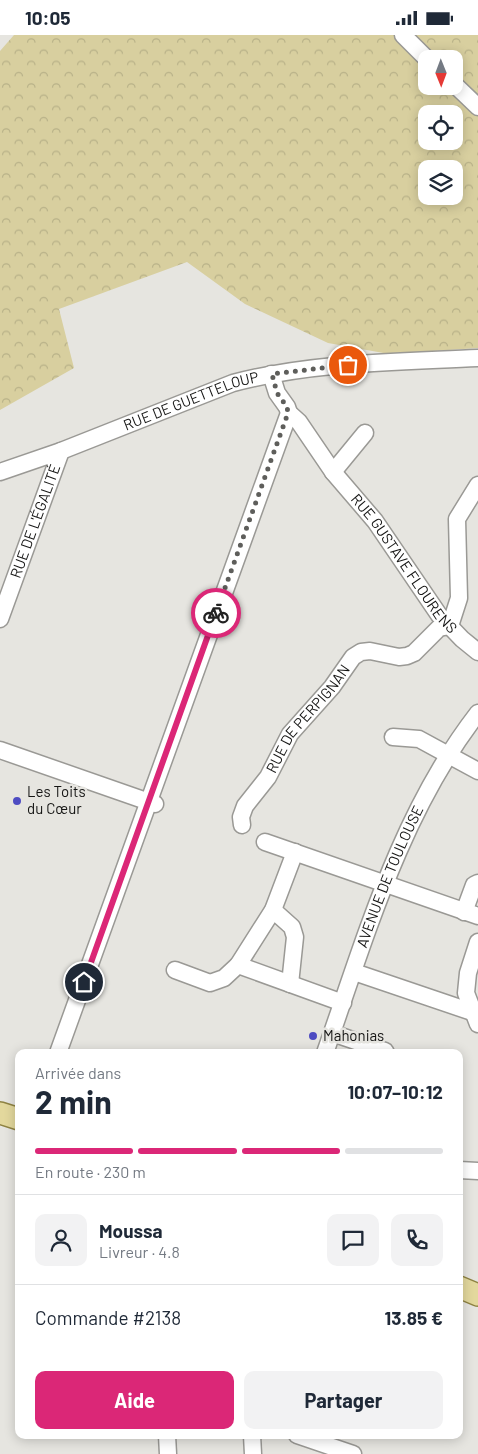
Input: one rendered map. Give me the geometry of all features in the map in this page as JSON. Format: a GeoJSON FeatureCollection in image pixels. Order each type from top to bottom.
{"type":"FeatureCollection","features":[{"type":"Feature","properties":{"kind":"main road"},"geometry":{"type":"LineString","coordinates":[[0,1113],[15,1118]]}},
{"type":"Feature","properties":{"kind":"main road"},"geometry":{"type":"LineString","coordinates":[[463,1289],[478,1295]]}},
{"type":"Feature","properties":{"kind":"street"},"geometry":{"type":"LineString","coordinates":[[402,35],[418,50]]}},
{"type":"Feature","properties":{"kind":"street"},"geometry":{"type":"LineString","coordinates":[[463,93],[478,107]]}},
{"type":"Feature","properties":{"kind":"street","name":"RUE DE GUETTELOUP"},"geometry":{"type":"LineString","coordinates":[[0,472],[61,451],[233,383],[272,374],[348,365],[478,357]]}},
{"type":"Feature","properties":{"kind":"street","name":"RUE GUSTAVE FLOURENS"},"geometry":{"type":"LineString","coordinates":[[272,374],[277,393],[287,407],[288,413],[299,422],[333,472],[375,521],[436,611],[478,652]]}},
{"type":"Feature","properties":{"kind":"street"},"geometry":{"type":"LineString","coordinates":[[60,1049],[152,803],[288,413]]}},
{"type":"Feature","properties":{"kind":"street"},"geometry":{"type":"LineString","coordinates":[[333,472],[364,433]]}},
{"type":"Feature","properties":{"kind":"street","name":"RUE DE L'ÉGALITÉ"},"geometry":{"type":"LineString","coordinates":[[0,619],[61,451]]}},
{"type":"Feature","properties":{"kind":"street"},"geometry":{"type":"LineString","coordinates":[[450,626],[459,598],[457,519],[478,485]]}},
{"type":"Feature","properties":{"kind":"street","name":"RUE DE PERPIGNAN"},"geometry":{"type":"LineString","coordinates":[[242,825],[241,817],[245,806],[268,777],[290,734],[332,687],[353,657],[361,652],[370,651],[399,657],[407,656],[414,653],[439,628],[450,626]]}},
{"type":"Feature","properties":{"kind":"street","name":"AVENUE DE TOULOUSE"},"geometry":{"type":"LineString","coordinates":[[326,1049],[385,884],[413,819],[448,756],[478,713]]}},
{"type":"Feature","properties":{"kind":"street"},"geometry":{"type":"LineString","coordinates":[[393,737],[419,739],[478,771]]}},
{"type":"Feature","properties":{"kind":"street"},"geometry":{"type":"LineString","coordinates":[[0,749],[152,803]]}},
{"type":"Feature","properties":{"kind":"street"},"geometry":{"type":"LineString","coordinates":[[265,842],[471,914],[474,885],[478,883]]}},
{"type":"Feature","properties":{"kind":"street"},"geometry":{"type":"LineString","coordinates":[[175,970],[210,983],[224,979],[238,965],[273,910],[295,852]]}},
{"type":"Feature","properties":{"kind":"street"},"geometry":{"type":"LineString","coordinates":[[273,910],[292,927],[295,937],[290,984]]}},
{"type":"Feature","properties":{"kind":"street"},"geometry":{"type":"LineString","coordinates":[[475,1018],[466,993],[466,987],[468,973],[478,942]]}},
{"type":"Feature","properties":{"kind":"street"},"geometry":{"type":"LineString","coordinates":[[238,965],[343,1003]]}},
{"type":"Feature","properties":{"kind":"street"},"geometry":{"type":"LineString","coordinates":[[354,973],[475,1018]]}},
{"type":"Feature","properties":{"kind":"street"},"geometry":{"type":"LineString","coordinates":[[332,1033],[379,1049]]}},
{"type":"Feature","properties":{"kind":"street"},"geometry":{"type":"LineString","coordinates":[[463,1170],[478,1171]]}},
{"type":"Feature","properties":{"kind":"street"},"geometry":{"type":"LineString","coordinates":[[167,1439],[168,1454]]}},
{"type":"Feature","properties":{"kind":"street"},"geometry":{"type":"LineString","coordinates":[[252,1439],[253,1454]]}},
{"type":"Feature","properties":{"kind":"street"},"geometry":{"type":"LineString","coordinates":[[309,1439],[353,1454]]}},
{"type":"Feature","properties":{"kind":"green space"},"geometry":{"type":"Polygon","coordinates":[[[14,35],[478,35],[478,348],[389,354],[328,343],[245,304],[187,262],[59,309],[74,368],[0,410],[0,51],[14,35]]]}},
{"type":"Feature","properties":{"kind":"way so far"},"geometry":{"type":"LineString","coordinates":[[216,613],[288,413],[287,407],[277,393],[272,374],[348,365]]}},
{"type":"Feature","properties":{"kind":"place","name":"Les Toits du Cœur"},"geometry":{"type":"Point","coordinates":[17,801]}},
{"type":"Feature","properties":{"kind":"place","name":"Mahonias"},"geometry":{"type":"Point","coordinates":[313,1036]}},
{"type":"Feature","properties":{"kind":"route"},"geometry":{"type":"LineString","coordinates":[[84,982],[216,613]]}}]}
